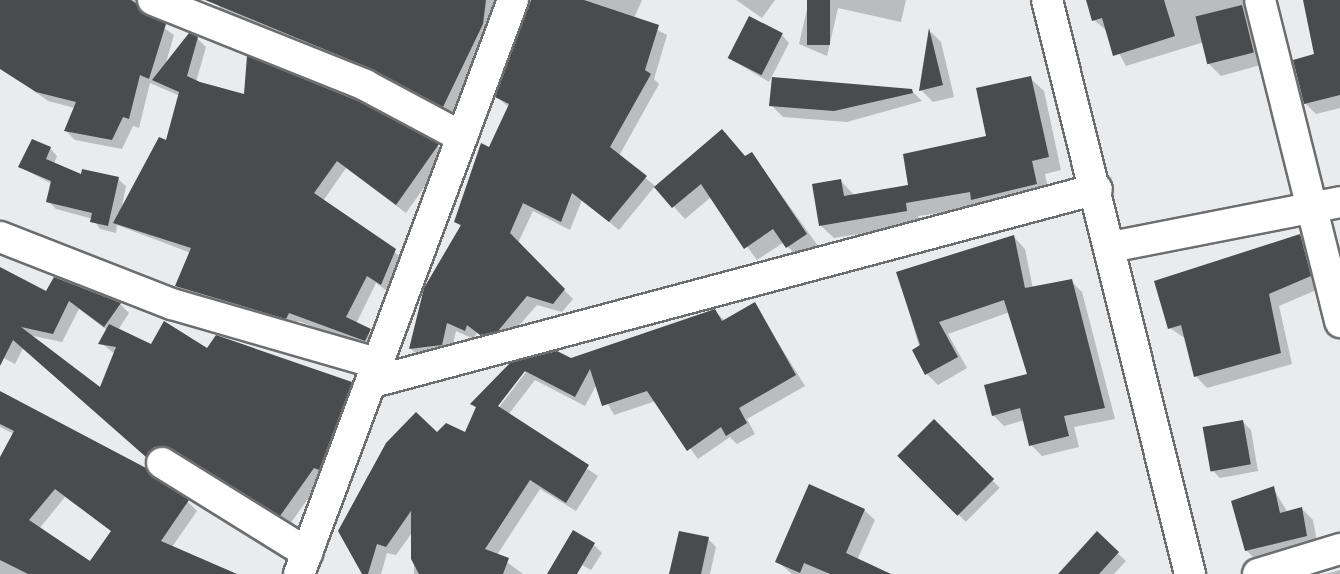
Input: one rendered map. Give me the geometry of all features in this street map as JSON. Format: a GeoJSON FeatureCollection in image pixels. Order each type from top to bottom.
{"type":"FeatureCollection","features":[{"type":"Feature","properties":{"kind":"street"},"geometry":{"type":"LineString","coordinates":[[153,0],[365,85],[463,137]]}},
{"type":"Feature","properties":{"kind":"street"},"geometry":{"type":"LineString","coordinates":[[162,463],[303,563],[513,0]]}},
{"type":"Feature","properties":{"kind":"street"},"geometry":{"type":"LineString","coordinates":[[1047,0],[1097,189],[1190,574]]}},
{"type":"Feature","properties":{"kind":"street"},"geometry":{"type":"LineString","coordinates":[[1259,0],[1307,208],[1340,322]]}},
{"type":"Feature","properties":{"kind":"street"},"geometry":{"type":"LineString","coordinates":[[0,237],[172,303],[376,373],[1097,189]]}},
{"type":"Feature","properties":{"kind":"street"},"geometry":{"type":"LineString","coordinates":[[1111,247],[1340,202]]}},
{"type":"Feature","properties":{"kind":"street"},"geometry":{"type":"LineString","coordinates":[[1258,574],[1340,549]]}},
{"type":"Feature","properties":{"kind":"building"},"geometry":{"type":"Polygon","coordinates":[[[0,0],[131,0],[166,24],[149,79],[140,75],[129,119],[123,117],[112,140],[64,131],[76,102],[36,92],[0,69],[0,0]]]}},
{"type":"Feature","properties":{"kind":"building"},"geometry":{"type":"Polygon","coordinates":[[[205,0],[486,0],[483,24],[443,107],[372,69],[205,0]]]}},
{"type":"Feature","properties":{"kind":"building"},"geometry":{"type":"Polygon","coordinates":[[[531,0],[584,0],[659,25],[645,70],[651,74],[610,147],[647,176],[609,222],[572,193],[561,222],[523,203],[510,233],[565,289],[553,304],[527,296],[498,331],[480,335],[467,325],[465,331],[447,323],[442,345],[409,349],[424,288],[461,225],[454,222],[481,143],[489,147],[509,104],[495,97],[531,0]]]}},
{"type":"Feature","properties":{"kind":"building"},"geometry":{"type":"Polygon","coordinates":[[[807,0],[830,0],[830,45],[807,45],[807,0]]]}},
{"type":"Feature","properties":{"kind":"building"},"geometry":{"type":"Polygon","coordinates":[[[1086,0],[1164,0],[1175,36],[1113,56],[1102,18],[1092,21],[1086,0]]]}},
{"type":"Feature","properties":{"kind":"building"},"geometry":{"type":"Polygon","coordinates":[[[1303,0],[1340,0],[1340,95],[1304,104],[1293,60],[1314,54],[1303,0]]]}},
{"type":"Feature","properties":{"kind":"building"},"geometry":{"type":"Polygon","coordinates":[[[1242,5],[1254,53],[1207,64],[1195,17],[1242,5]]]}},
{"type":"Feature","properties":{"kind":"building"},"geometry":{"type":"Polygon","coordinates":[[[749,16],[783,33],[762,75],[728,58],[749,16]]]}},
{"type":"Feature","properties":{"kind":"building"},"geometry":{"type":"Polygon","coordinates":[[[929,28],[943,85],[919,91],[929,28]]]}},
{"type":"Feature","properties":{"kind":"building"},"geometry":{"type":"Polygon","coordinates":[[[189,33],[198,37],[187,76],[200,82],[244,94],[247,56],[358,101],[439,144],[396,205],[337,161],[314,193],[396,249],[381,285],[367,276],[346,317],[371,329],[365,341],[289,313],[286,319],[175,286],[191,248],[113,223],[159,137],[166,140],[179,92],[152,80],[189,33]]]}},
{"type":"Feature","properties":{"kind":"building"},"geometry":{"type":"Polygon","coordinates":[[[1031,76],[1049,157],[1032,161],[1037,184],[971,200],[970,192],[906,203],[907,211],[819,226],[812,184],[841,179],[844,196],[908,185],[903,154],[986,136],[976,88],[1031,76]]]}},
{"type":"Feature","properties":{"kind":"building"},"geometry":{"type":"Polygon","coordinates":[[[772,77],[912,89],[913,93],[834,111],[769,106],[772,77]]]}},
{"type":"Feature","properties":{"kind":"building"},"geometry":{"type":"Polygon","coordinates":[[[722,129],[745,156],[752,152],[807,234],[786,248],[773,229],[744,249],[701,184],[672,208],[654,187],[722,129]]]}},
{"type":"Feature","properties":{"kind":"building"},"geometry":{"type":"Polygon","coordinates":[[[32,139],[51,147],[46,159],[81,174],[82,169],[119,177],[108,226],[90,222],[92,213],[46,202],[51,181],[18,167],[32,139]]]}},
{"type":"Feature","properties":{"kind":"building"},"geometry":{"type":"Polygon","coordinates":[[[1300,234],[1311,276],[1269,294],[1281,353],[1194,377],[1181,325],[1168,329],[1154,281],[1300,234]]]}},
{"type":"Feature","properties":{"kind":"building"},"geometry":{"type":"Polygon","coordinates":[[[1014,235],[1025,288],[1072,279],[1105,408],[1064,416],[1069,436],[1029,446],[1020,408],[992,416],[984,385],[1027,374],[1004,300],[939,322],[958,357],[925,375],[912,350],[920,345],[896,272],[1014,235]]]}},
{"type":"Feature","properties":{"kind":"building"},"geometry":{"type":"Polygon","coordinates":[[[0,267],[46,291],[54,277],[121,303],[104,327],[69,301],[53,334],[21,327],[100,387],[116,347],[98,344],[109,324],[151,344],[164,321],[207,348],[216,335],[352,382],[319,470],[314,468],[280,516],[171,448],[154,447],[146,457],[13,340],[0,366],[0,267]]]}},
{"type":"Feature","properties":{"kind":"building"},"geometry":{"type":"Polygon","coordinates":[[[755,302],[796,375],[739,408],[747,423],[726,436],[721,427],[687,451],[647,391],[602,406],[590,369],[575,397],[525,371],[498,406],[589,465],[566,503],[530,480],[485,549],[509,558],[503,574],[419,574],[411,559],[411,511],[386,547],[377,544],[368,574],[362,574],[338,531],[386,443],[416,412],[437,432],[446,423],[465,432],[476,407],[470,404],[510,363],[557,351],[571,358],[715,309],[722,321],[755,302]]]}},
{"type":"Feature","properties":{"kind":"building"},"geometry":{"type":"Polygon","coordinates":[[[0,391],[146,468],[189,500],[161,541],[237,574],[28,574],[0,560],[0,457],[14,431],[0,424],[0,391]],[[55,489],[29,520],[90,561],[111,531],[55,489]]]}},
{"type":"Feature","properties":{"kind":"building"},"geometry":{"type":"Polygon","coordinates":[[[934,419],[994,479],[957,516],[897,456],[934,419]]]}},
{"type":"Feature","properties":{"kind":"building"},"geometry":{"type":"Polygon","coordinates":[[[1243,420],[1251,464],[1210,471],[1203,427],[1243,420]]]}},
{"type":"Feature","properties":{"kind":"building"},"geometry":{"type":"Polygon","coordinates":[[[809,484],[865,509],[846,553],[891,574],[830,574],[804,563],[800,573],[775,562],[809,484]]]}},
{"type":"Feature","properties":{"kind":"building"},"geometry":{"type":"Polygon","coordinates":[[[1274,486],[1280,513],[1302,507],[1307,536],[1245,551],[1231,501],[1274,486]]]}},
{"type":"Feature","properties":{"kind":"building"},"geometry":{"type":"Polygon","coordinates":[[[573,530],[595,543],[577,574],[547,574],[573,530]]]}},
{"type":"Feature","properties":{"kind":"building"},"geometry":{"type":"Polygon","coordinates":[[[679,531],[709,537],[701,574],[669,574],[679,531]]]}},
{"type":"Feature","properties":{"kind":"building"},"geometry":{"type":"Polygon","coordinates":[[[1097,531],[1119,552],[1099,574],[1058,574],[1097,531]]]}}]}
